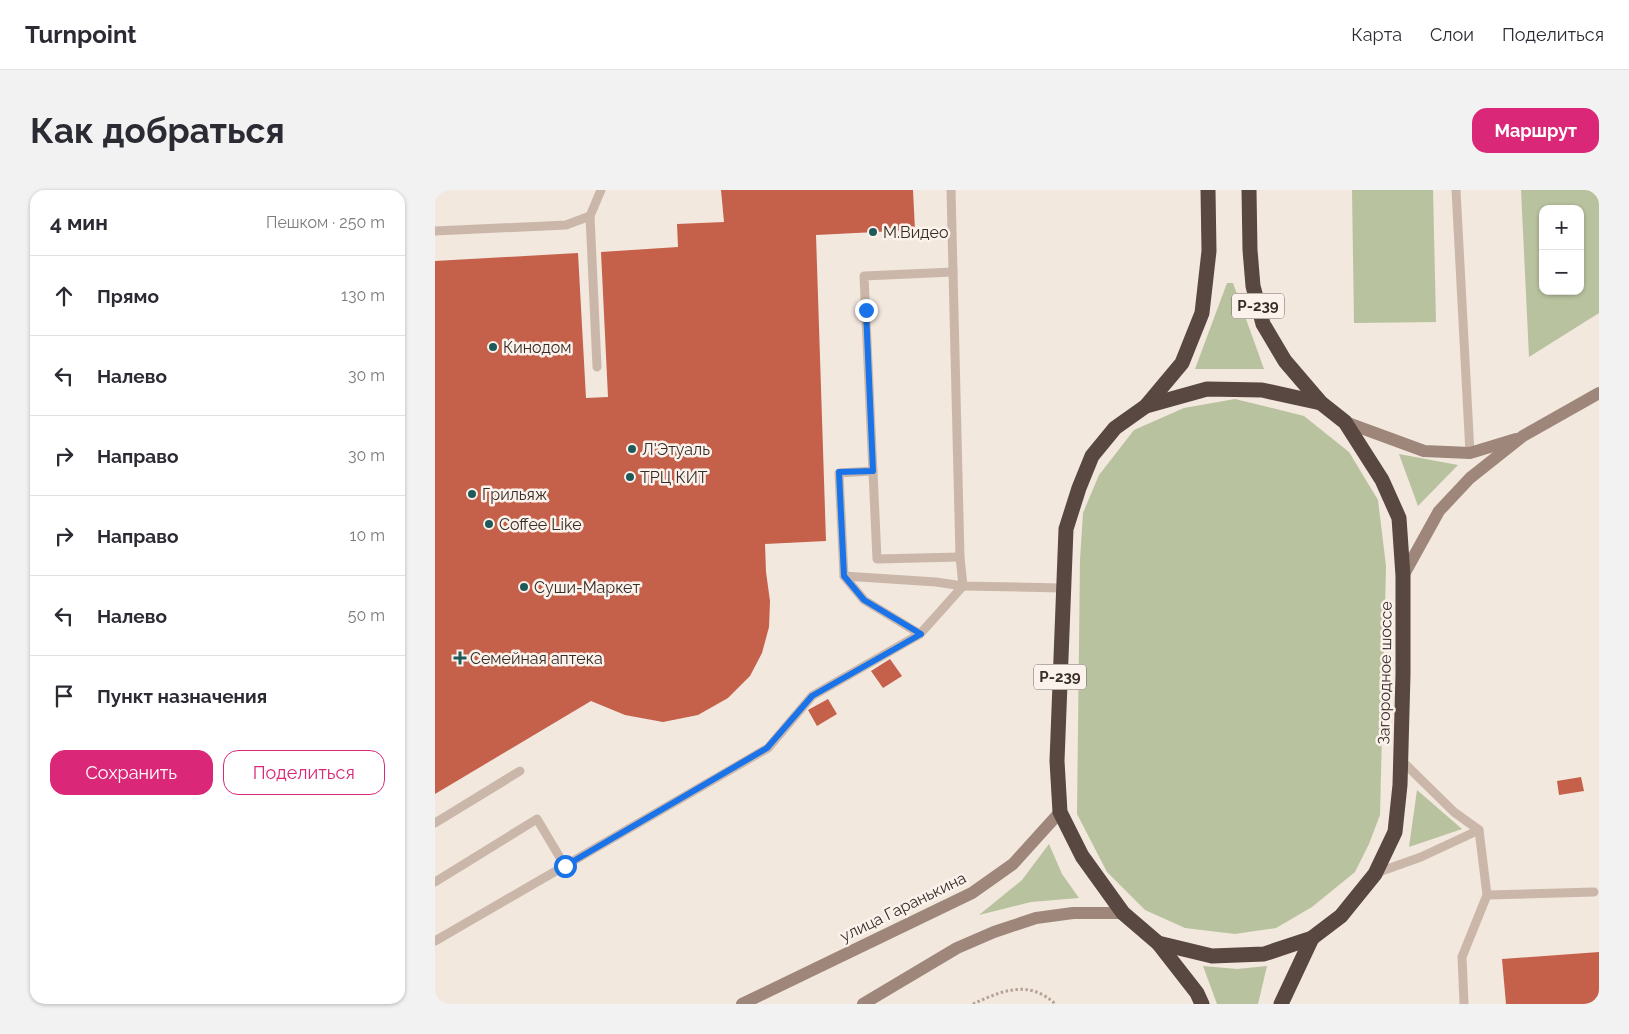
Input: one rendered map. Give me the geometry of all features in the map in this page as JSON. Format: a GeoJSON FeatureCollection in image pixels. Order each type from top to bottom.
{"type":"FeatureCollection","features":[{"type":"Feature","properties":{"kind":"highway","name":"Загородное шоссе"},"geometry":{"type":"LineString","coordinates":[[1202,1004],[1197,993],[1158,943],[1123,913],[1082,856],[1060,812],[1057,761],[1062,588],[1066,529],[1079,488],[1092,456],[1115,428],[1146,406],[1182,362],[1203,313],[1209,251],[1209,190]]}},
{"type":"Feature","properties":{"kind":"highway","name":"Загородное шоссе"},"geometry":{"type":"LineString","coordinates":[[1158,943],[1213,956],[1264,954],[1312,938],[1341,916],[1375,874],[1395,832],[1401,760],[1403,576],[1399,518],[1382,480],[1345,422],[1321,404],[1285,361],[1263,324],[1253,286],[1249,190]]}},
{"type":"Feature","properties":{"kind":"highway","name":"Загородное шоссе"},"geometry":{"type":"LineString","coordinates":[[1146,406],[1207,389],[1262,390],[1321,404]]}},
{"type":"Feature","properties":{"kind":"highway","name":"Загородное шоссе"},"geometry":{"type":"LineString","coordinates":[[1281,1004],[1312,938]]}},
{"type":"Feature","properties":{"kind":"main road"},"geometry":{"type":"LineString","coordinates":[[1403,576],[1439,511],[1469,478],[1523,436],[1599,393]]}},
{"type":"Feature","properties":{"kind":"main road"},"geometry":{"type":"LineString","coordinates":[[1345,422],[1424,451],[1470,453],[1523,436]]}},
{"type":"Feature","properties":{"kind":"main road","name":"улица Гаранькина"},"geometry":{"type":"LineString","coordinates":[[742,1004],[972,893],[1013,864],[1060,812]]}},
{"type":"Feature","properties":{"kind":"main road"},"geometry":{"type":"LineString","coordinates":[[863,1004],[957,948],[994,932],[1036,918],[1073,913],[1123,913]]}},
{"type":"Feature","properties":{"kind":"lane"},"geometry":{"type":"LineString","coordinates":[[597,367],[590,216],[601,190]]}},
{"type":"Feature","properties":{"kind":"lane"},"geometry":{"type":"LineString","coordinates":[[435,941],[767,748],[812,696],[921,634],[963,586],[960,557],[951,190]]}},
{"type":"Feature","properties":{"kind":"lane"},"geometry":{"type":"LineString","coordinates":[[1456,190],[1470,453]]}},
{"type":"Feature","properties":{"kind":"lane"},"geometry":{"type":"LineString","coordinates":[[435,231],[566,224],[590,216]]}},
{"type":"Feature","properties":{"kind":"lane"},"geometry":{"type":"LineString","coordinates":[[953,272],[864,276],[877,559],[960,557]]}},
{"type":"Feature","properties":{"kind":"lane"},"geometry":{"type":"LineString","coordinates":[[873,471],[839,472],[844,576],[864,600],[921,634]]}},
{"type":"Feature","properties":{"kind":"lane"},"geometry":{"type":"LineString","coordinates":[[844,576],[936,582],[963,586],[1062,588]]}},
{"type":"Feature","properties":{"kind":"lane"},"geometry":{"type":"LineString","coordinates":[[1401,760],[1454,812],[1479,830],[1487,895],[1462,957],[1465,1004]]}},
{"type":"Feature","properties":{"kind":"lane"},"geometry":{"type":"LineString","coordinates":[[435,823],[520,771]]}},
{"type":"Feature","properties":{"kind":"lane"},"geometry":{"type":"LineString","coordinates":[[435,882],[537,819],[565,866]]}},
{"type":"Feature","properties":{"kind":"lane"},"geometry":{"type":"LineString","coordinates":[[1375,874],[1421,858],[1479,830]]}},
{"type":"Feature","properties":{"kind":"lane"},"geometry":{"type":"LineString","coordinates":[[1487,895],[1594,892]]}},
{"type":"Feature","properties":{"kind":"path"},"geometry":{"type":"LineString","coordinates":[[973,1004],[1012,989],[1033,990],[1053,1000],[1055,1004]]}},
{"type":"Feature","properties":{"kind":"green space"},"geometry":{"type":"Polygon","coordinates":[[[1352,190],[1433,190],[1436,322],[1354,323],[1352,190]]]}},
{"type":"Feature","properties":{"kind":"green space"},"geometry":{"type":"Polygon","coordinates":[[[1521,190],[1599,190],[1599,313],[1529,357],[1521,190]]]}},
{"type":"Feature","properties":{"kind":"green space"},"geometry":{"type":"Polygon","coordinates":[[[1227,283],[1233,283],[1264,369],[1195,369],[1227,283]]]}},
{"type":"Feature","properties":{"kind":"green space"},"geometry":{"type":"Polygon","coordinates":[[[1235,399],[1304,416],[1349,452],[1378,500],[1386,566],[1380,815],[1369,844],[1355,872],[1312,907],[1276,928],[1235,934],[1185,928],[1145,910],[1107,872],[1077,814],[1080,560],[1083,513],[1099,475],[1134,430],[1184,408],[1235,399]]]}},
{"type":"Feature","properties":{"kind":"green space"},"geometry":{"type":"Polygon","coordinates":[[[1399,454],[1458,465],[1418,506],[1399,454]]]}},
{"type":"Feature","properties":{"kind":"green space"},"geometry":{"type":"Polygon","coordinates":[[[1417,790],[1462,829],[1409,847],[1417,790]]]}},
{"type":"Feature","properties":{"kind":"green space"},"geometry":{"type":"Polygon","coordinates":[[[1049,844],[1062,874],[1079,898],[1031,902],[979,915],[1022,880],[1049,844]]]}},
{"type":"Feature","properties":{"kind":"green space"},"geometry":{"type":"Polygon","coordinates":[[[1203,966],[1237,969],[1267,966],[1258,1004],[1217,1004],[1203,966]]]}},
{"type":"Feature","properties":{"kind":"building","name":"ТРЦ КИТ"},"geometry":{"type":"Polygon","coordinates":[[[721,190],[913,190],[915,230],[816,235],[826,541],[765,544],[770,601],[769,627],[762,653],[750,676],[728,698],[698,715],[663,722],[625,715],[591,701],[435,794],[435,261],[578,253],[586,398],[608,397],[601,252],[678,247],[677,224],[724,222],[721,190]]]}},
{"type":"Feature","properties":{"kind":"building"},"geometry":{"type":"Polygon","coordinates":[[[890,659],[902,676],[883,688],[871,671],[890,659]]]}},
{"type":"Feature","properties":{"kind":"building"},"geometry":{"type":"Polygon","coordinates":[[[828,699],[837,714],[817,726],[808,710],[828,699]]]}},
{"type":"Feature","properties":{"kind":"building"},"geometry":{"type":"Polygon","coordinates":[[[1581,777],[1584,791],[1559,795],[1557,781],[1581,777]]]}},
{"type":"Feature","properties":{"kind":"building"},"geometry":{"type":"Polygon","coordinates":[[[1599,952],[1599,1004],[1506,1004],[1502,959],[1599,952]]]}},
{"type":"Feature","properties":{"kind":"place","name":"М.Видео"},"geometry":{"type":"Point","coordinates":[873,232]}},
{"type":"Feature","properties":{"kind":"place","name":"Кинодом"},"geometry":{"type":"Point","coordinates":[493,347]}},
{"type":"Feature","properties":{"kind":"place","name":"Л'Этуаль"},"geometry":{"type":"Point","coordinates":[632,449]}},
{"type":"Feature","properties":{"kind":"place","name":"ТРЦ КИТ"},"geometry":{"type":"Point","coordinates":[630,477]}},
{"type":"Feature","properties":{"kind":"place","name":"Грильяж"},"geometry":{"type":"Point","coordinates":[472,494]}},
{"type":"Feature","properties":{"kind":"place","name":"Coffee Like"},"geometry":{"type":"Point","coordinates":[489,524]}},
{"type":"Feature","properties":{"kind":"place","name":"Суши-Маркет"},"geometry":{"type":"Point","coordinates":[524,587]}},
{"type":"Feature","properties":{"kind":"place","name":"Семейная аптека"},"geometry":{"type":"Point","coordinates":[460,658]}},
{"type":"Feature","properties":{"kind":"route"},"geometry":{"type":"LineString","coordinates":[[565,866],[767,748],[812,696],[921,634],[864,600],[844,576],[839,472],[873,471],[866,310]]}}]}
